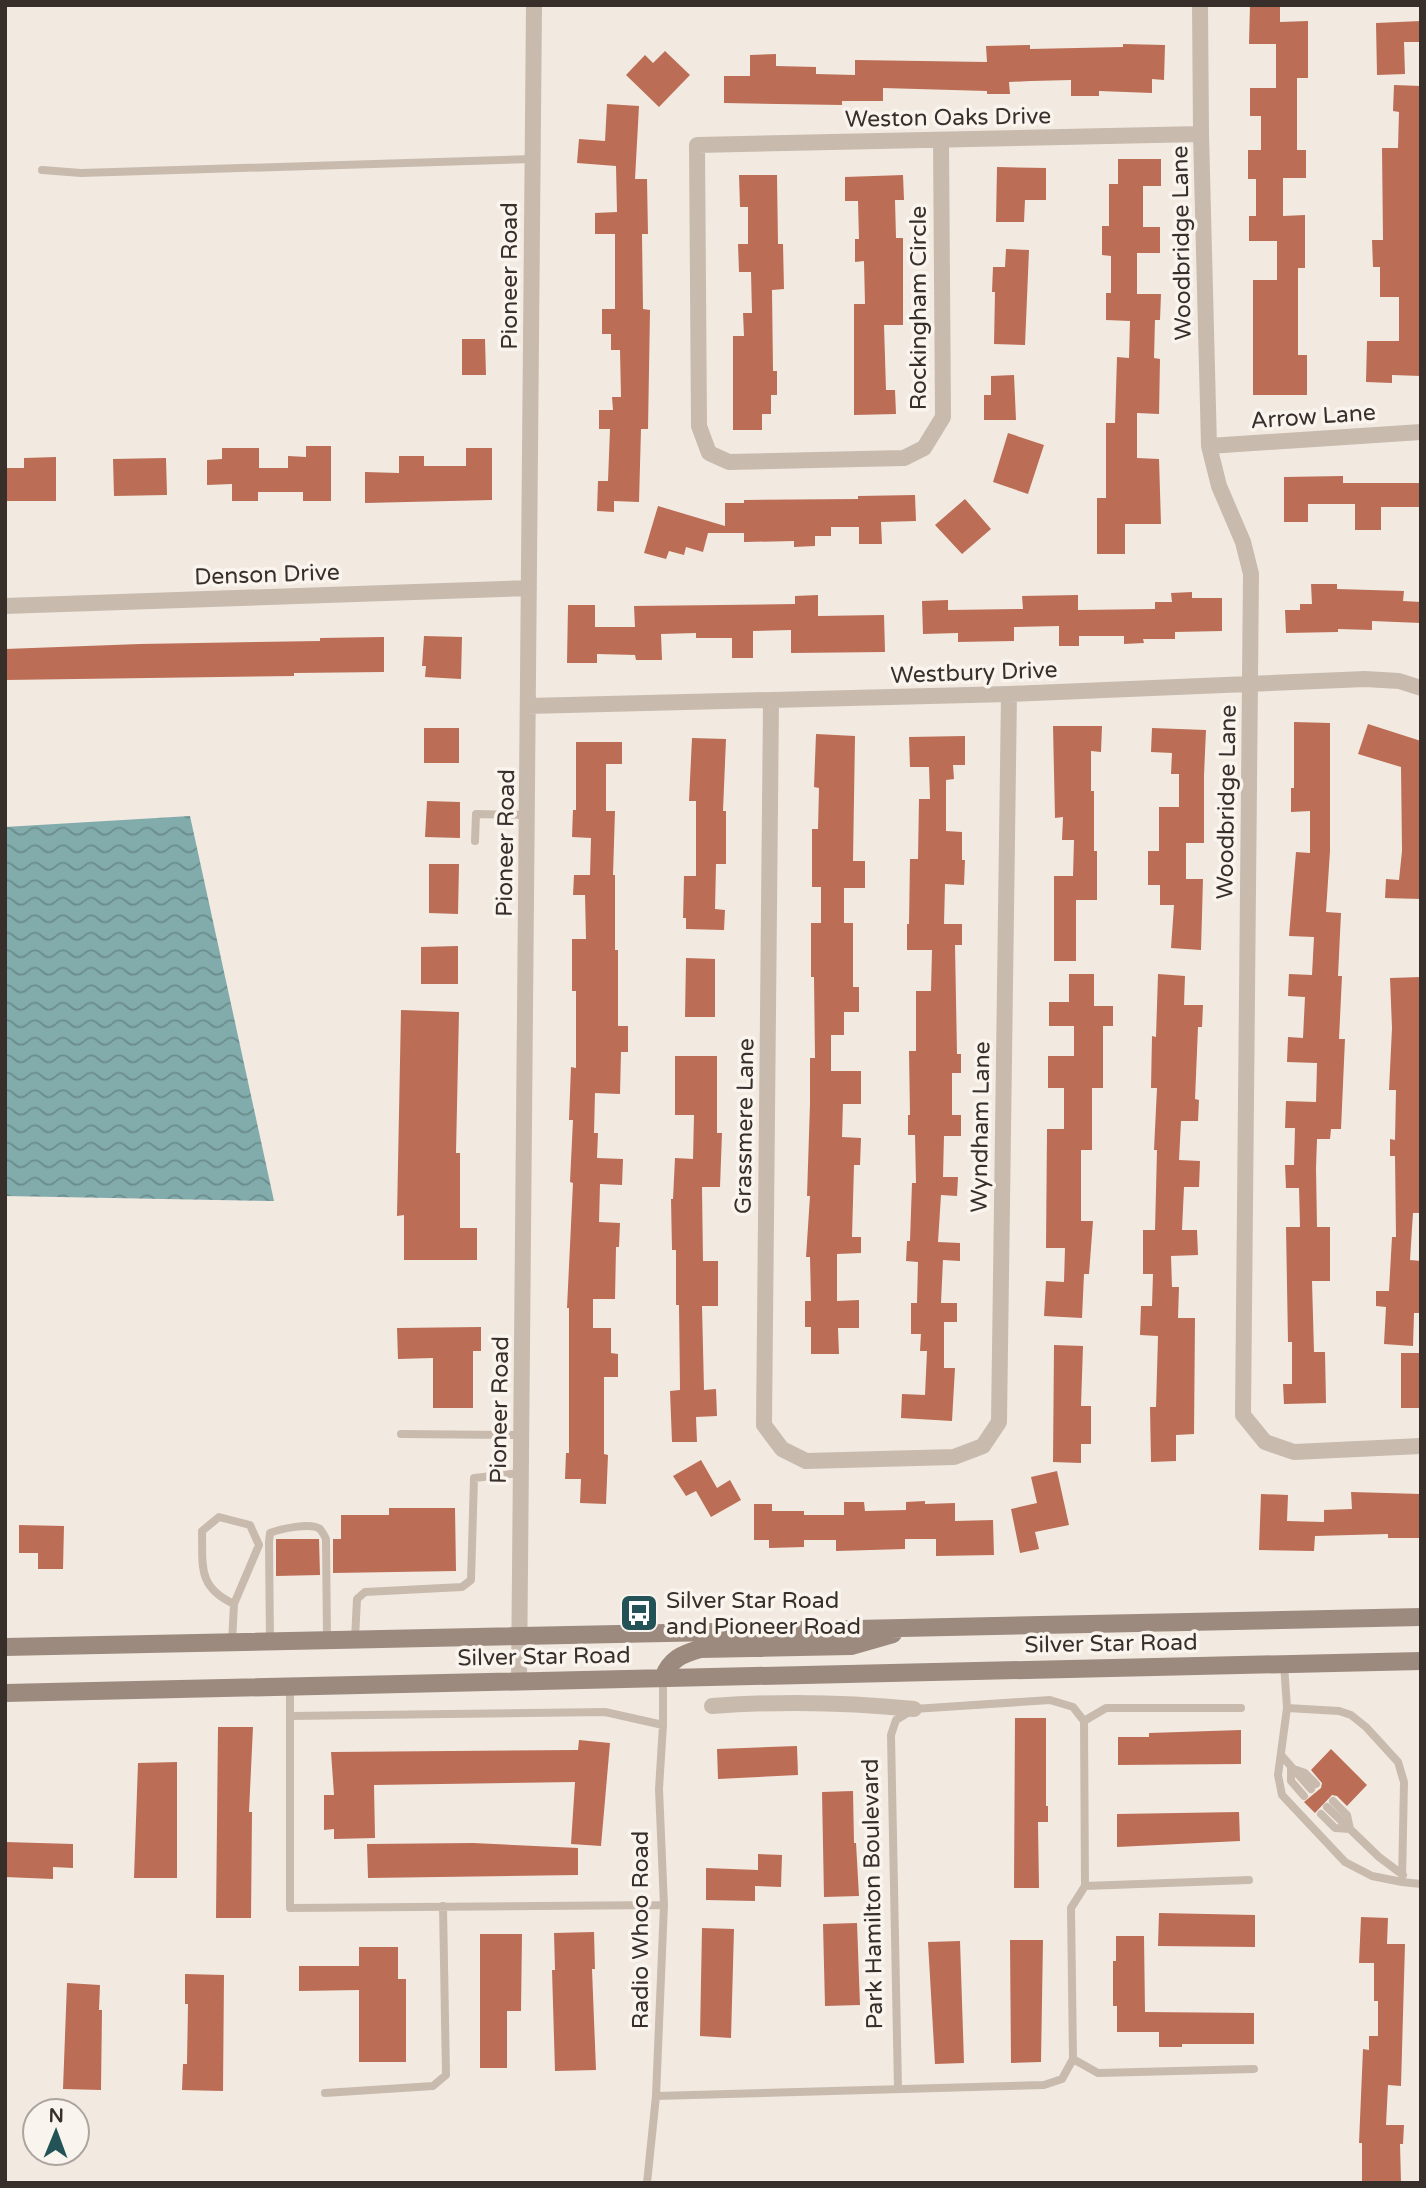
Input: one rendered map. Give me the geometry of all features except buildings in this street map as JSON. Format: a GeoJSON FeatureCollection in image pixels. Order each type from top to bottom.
{"type":"FeatureCollection","features":[{"type":"Feature","properties":{"kind":"main road","name":"Silver Star Road"},"geometry":{"type":"LineString","coordinates":[[5,1647],[1421,1617]]}},
{"type":"Feature","properties":{"kind":"main road"},"geometry":{"type":"LineString","coordinates":[[663,1678],[672,1662],[682,1654],[700,1649],[851,1646],[916,1627]]}},
{"type":"Feature","properties":{"kind":"main road","name":"Silver Star Road"},"geometry":{"type":"LineString","coordinates":[[5,1693],[1421,1661]]}},
{"type":"Feature","properties":{"kind":"street","name":"Pioneer Road"},"geometry":{"type":"LineString","coordinates":[[519,1681],[534,5]]}},
{"type":"Feature","properties":{"kind":"street","name":"Woodbridge Lane"},"geometry":{"type":"LineString","coordinates":[[1200,5],[1209,446],[1219,486],[1243,542],[1251,574],[1243,1415],[1265,1442],[1294,1452],[1421,1446]]}},
{"type":"Feature","properties":{"kind":"street","name":"Weston Oaks Drive"},"geometry":{"type":"LineString","coordinates":[[697,145],[1201,134]]}},
{"type":"Feature","properties":{"kind":"street","name":"Rockingham Circle"},"geometry":{"type":"LineString","coordinates":[[697,145],[699,426],[709,453],[729,462],[877,459],[904,458],[924,448],[943,417],[941,140]]}},
{"type":"Feature","properties":{"kind":"street","name":"Arrow Lane"},"geometry":{"type":"LineString","coordinates":[[1209,446],[1421,432]]}},
{"type":"Feature","properties":{"kind":"street","name":"Denson Drive"},"geometry":{"type":"LineString","coordinates":[[5,606],[529,588]]}},
{"type":"Feature","properties":{"kind":"street","name":"Westbury Drive"},"geometry":{"type":"LineString","coordinates":[[528,706],[771,702],[1365,679],[1399,681],[1421,688]]}},
{"type":"Feature","properties":{"kind":"street","name":"Wyndham Lane"},"geometry":{"type":"LineString","coordinates":[[875,1459],[954,1457],[983,1446],[999,1422],[1009,694]]}},
{"type":"Feature","properties":{"kind":"street","name":"Grassmere Lane"},"geometry":{"type":"LineString","coordinates":[[771,702],[764,1424],[782,1449],[806,1461],[875,1459]]}},
{"type":"Feature","properties":{"kind":"street"},"geometry":{"type":"LineString","coordinates":[[712,1706],[793,1702],[914,1709]]}},
{"type":"Feature","properties":{"kind":"lane"},"geometry":{"type":"LineString","coordinates":[[42,170],[81,173],[533,159]]}},
{"type":"Feature","properties":{"kind":"lane"},"geometry":{"type":"LineString","coordinates":[[475,841],[476,814],[528,815]]}},
{"type":"Feature","properties":{"kind":"lane"},"geometry":{"type":"LineString","coordinates":[[401,1434],[521,1435]]}},
{"type":"Feature","properties":{"kind":"lane"},"geometry":{"type":"LineString","coordinates":[[355,1640],[357,1599],[365,1592],[462,1587],[471,1580],[474,1478],[520,1473]]}},
{"type":"Feature","properties":{"kind":"lane"},"geometry":{"type":"LineString","coordinates":[[232,1642],[234,1604],[260,1545],[250,1525],[219,1517],[202,1531],[203,1574],[218,1597],[234,1604]]}},
{"type":"Feature","properties":{"kind":"lane"},"geometry":{"type":"LineString","coordinates":[[270,1642],[270,1533],[283,1527],[315,1527],[320,1529],[326,1539],[327,1641]]}},
{"type":"Feature","properties":{"kind":"lane"},"geometry":{"type":"LineString","coordinates":[[1284,1664],[1287,1707],[1278,1775],[1282,1795],[1345,1862],[1372,1876],[1421,1884]]}},
{"type":"Feature","properties":{"kind":"lane","name":"Radio Whoo Road"},"geometry":{"type":"LineString","coordinates":[[648,2183],[656,2096],[664,1905],[659,1789],[663,1678]]}},
{"type":"Feature","properties":{"kind":"lane"},"geometry":{"type":"LineString","coordinates":[[290,1686],[290,1908],[664,1905]]}},
{"type":"Feature","properties":{"kind":"lane"},"geometry":{"type":"LineString","coordinates":[[656,2096],[1044,2085],[1062,2079],[1073,2059],[1071,1908],[1085,1886],[1084,1721],[1073,1707],[1051,1700],[914,1709]]}},
{"type":"Feature","properties":{"kind":"lane"},"geometry":{"type":"LineString","coordinates":[[1287,1707],[1339,1710],[1351,1715],[1366,1727],[1398,1762],[1404,1782],[1403,1879]]}},
{"type":"Feature","properties":{"kind":"lane"},"geometry":{"type":"LineString","coordinates":[[1084,1721],[1106,1708],[1241,1708]]}},
{"type":"Feature","properties":{"kind":"lane","name":"Park Hamilton Boulevard"},"geometry":{"type":"LineString","coordinates":[[898,2090],[891,1735],[896,1720],[914,1709]]}},
{"type":"Feature","properties":{"kind":"lane"},"geometry":{"type":"LineString","coordinates":[[290,1716],[605,1713],[663,1725]]}},
{"type":"Feature","properties":{"kind":"lane"},"geometry":{"type":"LineString","coordinates":[[1281,1755],[1310,1790]]}},
{"type":"Feature","properties":{"kind":"lane"},"geometry":{"type":"LineString","coordinates":[[1327,1807],[1403,1879]]}},
{"type":"Feature","properties":{"kind":"lane"},"geometry":{"type":"LineString","coordinates":[[1085,1886],[1249,1880]]}},
{"type":"Feature","properties":{"kind":"lane"},"geometry":{"type":"LineString","coordinates":[[325,2093],[433,2086],[446,2075],[443,1906]]}},
{"type":"Feature","properties":{"kind":"lane"},"geometry":{"type":"LineString","coordinates":[[1073,2059],[1098,2073],[1255,2069]]}},
{"type":"Feature","properties":{"kind":"water"},"geometry":{"type":"Polygon","coordinates":[[[190,816],[274,1201],[5,1196],[5,827],[190,816]]]}},
{"type":"Feature","properties":{"kind":"place","name":"Silver Star Road and Pioneer Road"},"geometry":{"type":"Point","coordinates":[639,1613]}}]}
